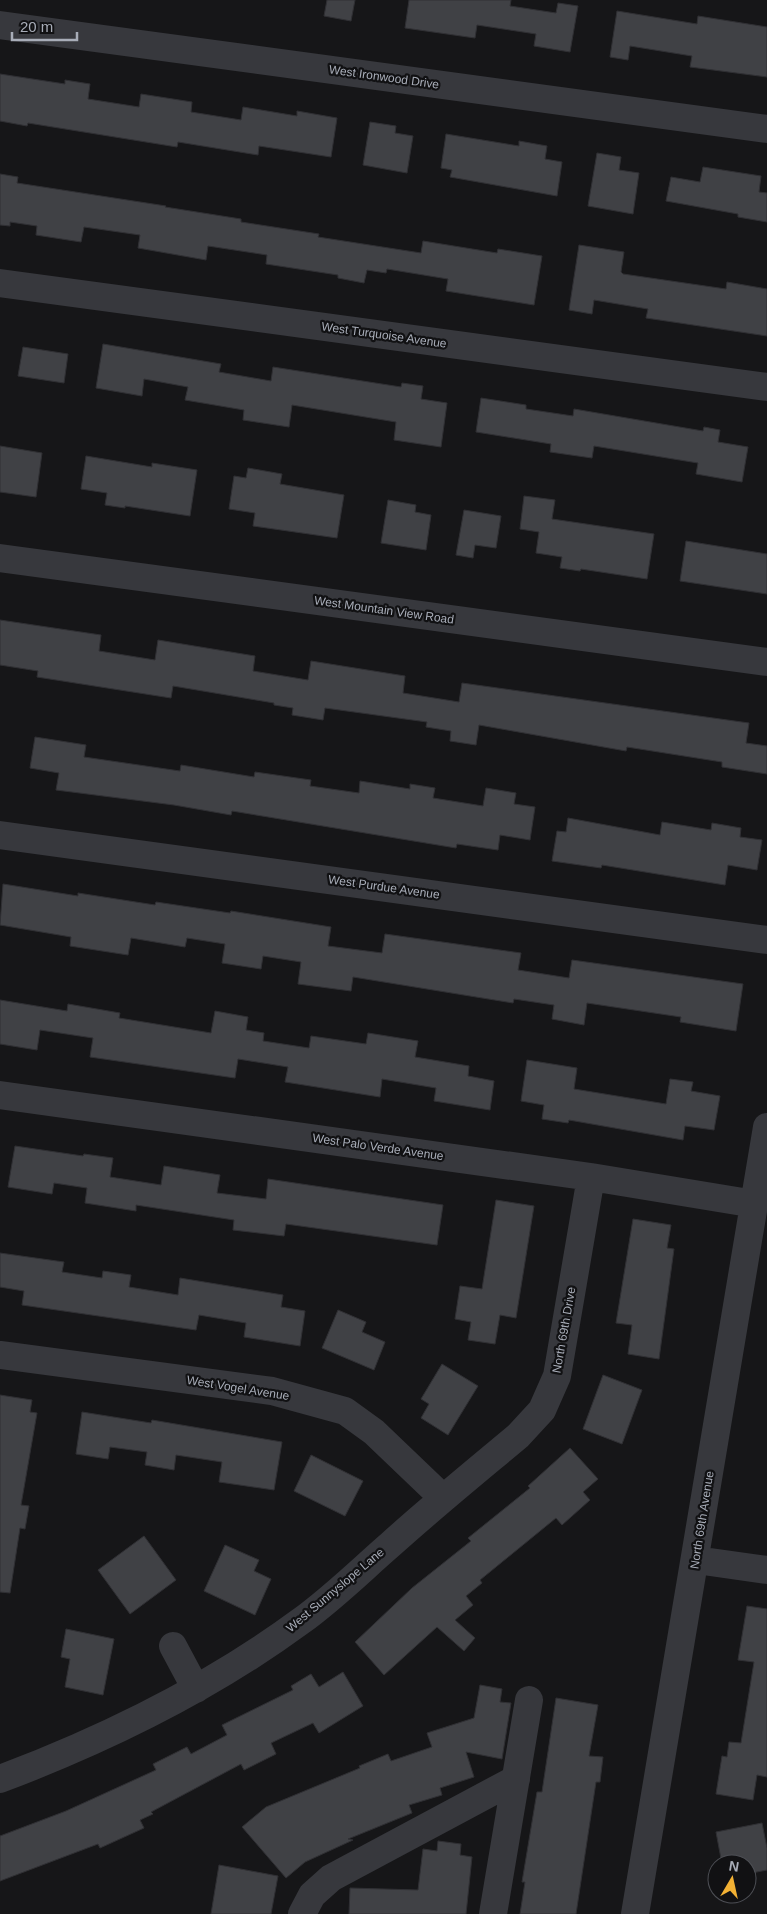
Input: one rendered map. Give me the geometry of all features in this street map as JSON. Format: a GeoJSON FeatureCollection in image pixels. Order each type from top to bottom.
{"type":"FeatureCollection","features":[{"type":"Feature","properties":{"kind":"street","name":"West Ironwood Drive"},"geometry":{"type":"LineString","coordinates":[[0,25],[767,129]]}},
{"type":"Feature","properties":{"kind":"street","name":"West Turquoise Avenue"},"geometry":{"type":"LineString","coordinates":[[0,283],[767,387]]}},
{"type":"Feature","properties":{"kind":"street","name":"West Mountain View Road"},"geometry":{"type":"LineString","coordinates":[[0,558],[767,662]]}},
{"type":"Feature","properties":{"kind":"street","name":"West Purdue Avenue"},"geometry":{"type":"LineString","coordinates":[[0,835],[767,940]]}},
{"type":"Feature","properties":{"kind":"street","name":"West Palo Verde Avenue"},"geometry":{"type":"LineString","coordinates":[[0,1095],[590,1177],[755,1204]]}},
{"type":"Feature","properties":{"kind":"street","name":"North 69th Avenue"},"geometry":{"type":"LineString","coordinates":[[635,1914],[696,1560],[767,1126]]}},
{"type":"Feature","properties":{"kind":"street","name":"North 69th Drive"},"geometry":{"type":"LineString","coordinates":[[443,1498],[518,1436],[542,1410],[556,1376],[590,1177]]}},
{"type":"Feature","properties":{"kind":"street","name":"West Vogel Avenue"},"geometry":{"type":"LineString","coordinates":[[0,1355],[272,1391],[345,1411],[374,1432],[443,1498]]}},
{"type":"Feature","properties":{"kind":"street","name":"West Sunnyslope Lane"},"geometry":{"type":"LineString","coordinates":[[0,1779],[58,1757],[103,1737],[196,1689],[302,1621],[443,1498]]}},
{"type":"Feature","properties":{"kind":"street"},"geometry":{"type":"LineString","coordinates":[[696,1560],[767,1570]]}},
{"type":"Feature","properties":{"kind":"street"},"geometry":{"type":"LineString","coordinates":[[173,1646],[196,1689]]}},
{"type":"Feature","properties":{"kind":"street"},"geometry":{"type":"LineString","coordinates":[[493,1914],[529,1700]]}},
{"type":"Feature","properties":{"kind":"street"},"geometry":{"type":"LineString","coordinates":[[302,1914],[312,1895],[331,1878],[516,1779]]}},
{"type":"Feature","properties":{"kind":"building"},"geometry":{"type":"Polygon","coordinates":[[[327,0],[355,0],[351,21],[324,16],[327,0]]]}},
{"type":"Feature","properties":{"kind":"building"},"geometry":{"type":"Polygon","coordinates":[[[409,0],[511,0],[510,6],[556,13],[558,3],[578,6],[570,52],[534,46],[536,34],[477,25],[475,38],[405,28],[409,0]]]}},
{"type":"Feature","properties":{"kind":"building"},"geometry":{"type":"Polygon","coordinates":[[[617,11],[697,24],[698,16],[767,27],[767,77],[690,67],[692,56],[630,46],[628,60],[610,57],[617,11]]]}},
{"type":"Feature","properties":{"kind":"building"},"geometry":{"type":"Polygon","coordinates":[[[0,74],[65,84],[65,80],[90,84],[88,99],[139,107],[141,94],[192,102],[191,112],[241,120],[243,107],[297,116],[297,111],[337,118],[331,157],[259,146],[258,155],[178,142],[177,147],[28,123],[27,126],[0,121],[0,74]]]}},
{"type":"Feature","properties":{"kind":"building"},"geometry":{"type":"Polygon","coordinates":[[[370,122],[396,126],[395,133],[413,136],[407,173],[363,165],[370,122]]]}},
{"type":"Feature","properties":{"kind":"building"},"geometry":{"type":"Polygon","coordinates":[[[446,134],[519,146],[519,141],[547,146],[545,159],[562,162],[557,196],[450,177],[452,170],[441,168],[446,134]]]}},
{"type":"Feature","properties":{"kind":"building"},"geometry":{"type":"Polygon","coordinates":[[[597,153],[621,157],[619,170],[639,173],[633,214],[588,206],[597,153]]]}},
{"type":"Feature","properties":{"kind":"building"},"geometry":{"type":"Polygon","coordinates":[[[703,167],[761,176],[759,192],[767,193],[767,222],[738,217],[738,214],[666,201],[671,177],[700,182],[703,167]]]}},
{"type":"Feature","properties":{"kind":"building"},"geometry":{"type":"Polygon","coordinates":[[[0,174],[18,177],[17,183],[166,206],[241,219],[241,222],[319,234],[318,237],[421,253],[423,241],[497,253],[498,249],[542,256],[534,305],[446,291],[448,279],[387,269],[386,273],[367,270],[364,283],[338,278],[338,275],[266,264],[267,255],[208,246],[206,260],[138,248],[140,235],[84,227],[81,242],[36,235],[37,226],[10,222],[10,226],[0,225],[0,174]]]}},
{"type":"Feature","properties":{"kind":"building"},"geometry":{"type":"Polygon","coordinates":[[[579,245],[624,252],[621,272],[623,274],[726,289],[727,282],[767,289],[767,336],[646,318],[648,309],[594,300],[592,314],[569,310],[579,245]]]}},
{"type":"Feature","properties":{"kind":"building"},"geometry":{"type":"Polygon","coordinates":[[[103,344],[221,364],[219,372],[271,381],[273,367],[401,387],[402,383],[423,386],[421,399],[447,403],[441,447],[394,440],[396,422],[292,405],[289,427],[243,420],[244,410],[185,400],[188,387],[144,379],[142,396],[96,388],[103,344]]]}},
{"type":"Feature","properties":{"kind":"building"},"geometry":{"type":"Polygon","coordinates":[[[23,347],[68,354],[64,383],[18,376],[23,347]]]}},
{"type":"Feature","properties":{"kind":"building"},"geometry":{"type":"Polygon","coordinates":[[[481,398],[526,405],[526,409],[573,416],[574,409],[703,431],[704,427],[720,430],[718,442],[748,447],[742,482],[696,474],[698,463],[594,446],[592,458],[550,452],[551,444],[476,432],[481,398]]]}},
{"type":"Feature","properties":{"kind":"building"},"geometry":{"type":"Polygon","coordinates":[[[0,446],[42,453],[36,497],[0,492],[0,446]]]}},
{"type":"Feature","properties":{"kind":"building"},"geometry":{"type":"Polygon","coordinates":[[[86,456],[152,467],[152,463],[197,470],[190,516],[125,506],[125,508],[105,505],[107,493],[81,489],[86,456]]]}},
{"type":"Feature","properties":{"kind":"building"},"geometry":{"type":"Polygon","coordinates":[[[248,468],[282,474],[280,484],[344,495],[337,538],[253,526],[255,513],[229,509],[234,476],[246,478],[248,468]]]}},
{"type":"Feature","properties":{"kind":"building"},"geometry":{"type":"Polygon","coordinates":[[[524,496],[555,500],[552,519],[654,534],[647,579],[581,569],[580,571],[560,568],[562,557],[536,553],[539,532],[520,529],[524,496]]]}},
{"type":"Feature","properties":{"kind":"building"},"geometry":{"type":"Polygon","coordinates":[[[388,500],[416,505],[415,512],[431,515],[426,550],[381,543],[388,500]]]}},
{"type":"Feature","properties":{"kind":"building"},"geometry":{"type":"Polygon","coordinates":[[[464,510],[501,516],[496,548],[475,545],[473,558],[456,555],[464,510]]]}},
{"type":"Feature","properties":{"kind":"building"},"geometry":{"type":"Polygon","coordinates":[[[686,541],[767,554],[767,594],[680,581],[686,541]]]}},
{"type":"Feature","properties":{"kind":"building"},"geometry":{"type":"Polygon","coordinates":[[[0,620],[101,635],[99,651],[155,660],[158,640],[255,656],[253,671],[308,680],[311,661],[405,676],[403,693],[459,702],[462,683],[749,723],[746,743],[767,746],[767,774],[722,767],[722,762],[627,747],[626,751],[479,725],[476,745],[450,741],[451,731],[426,727],[427,722],[325,708],[323,720],[292,715],[293,708],[274,705],[274,703],[173,686],[171,698],[37,677],[38,671],[0,665],[0,620]]]}},
{"type":"Feature","properties":{"kind":"building"},"geometry":{"type":"Polygon","coordinates":[[[35,737],[86,745],[84,757],[180,771],[181,765],[254,777],[255,772],[311,780],[310,786],[359,793],[360,781],[410,789],[410,784],[435,788],[433,798],[483,806],[486,788],[516,793],[514,804],[535,807],[530,840],[500,835],[498,850],[457,844],[456,848],[232,811],[231,815],[174,805],[56,790],[59,773],[30,768],[35,737]]]}},
{"type":"Feature","properties":{"kind":"building"},"geometry":{"type":"Polygon","coordinates":[[[568,818],[660,835],[662,822],[711,830],[712,823],[741,828],[740,837],[762,840],[757,870],[728,865],[725,885],[602,865],[601,868],[552,861],[557,831],[566,832],[568,818]]]}},
{"type":"Feature","properties":{"kind":"building"},"geometry":{"type":"Polygon","coordinates":[[[3,884],[78,896],[78,893],[155,905],[156,902],[230,913],[231,911],[331,927],[328,946],[382,953],[385,934],[521,953],[518,970],[569,978],[572,960],[743,984],[736,1031],[680,1022],[681,1017],[587,1003],[584,1025],[552,1019],[554,1005],[514,999],[513,1003],[353,977],[351,991],[298,984],[301,962],[263,956],[261,969],[222,963],[225,944],[187,938],[185,947],[131,938],[128,955],[70,946],[71,937],[0,925],[3,884]]]}},
{"type":"Feature","properties":{"kind":"building"},"geometry":{"type":"Polygon","coordinates":[[[0,1000],[67,1011],[68,1004],[120,1013],[119,1018],[211,1033],[215,1011],[248,1017],[246,1030],[264,1033],[263,1041],[309,1048],[311,1036],[366,1044],[368,1033],[418,1041],[415,1057],[469,1066],[468,1076],[494,1081],[490,1110],[434,1101],[436,1088],[382,1079],[380,1097],[285,1082],[288,1067],[238,1059],[235,1078],[90,1057],[93,1038],[40,1030],[37,1050],[0,1044],[0,1000]]]}},
{"type":"Feature","properties":{"kind":"building"},"geometry":{"type":"Polygon","coordinates":[[[527,1060],[577,1068],[574,1089],[666,1104],[670,1079],[693,1082],[691,1091],[720,1096],[714,1130],[685,1126],[683,1140],[569,1120],[568,1123],[542,1119],[544,1105],[521,1101],[527,1060]]]}},
{"type":"Feature","properties":{"kind":"building"},"geometry":{"type":"Polygon","coordinates":[[[15,1146],[83,1156],[84,1154],[113,1158],[110,1177],[161,1185],[164,1166],[220,1175],[217,1193],[266,1199],[268,1179],[443,1205],[437,1245],[286,1224],[284,1236],[233,1230],[234,1220],[136,1205],[136,1211],[85,1203],[87,1188],[54,1183],[52,1194],[8,1187],[15,1146]]]}},
{"type":"Feature","properties":{"kind":"building"},"geometry":{"type":"Polygon","coordinates":[[[496,1200],[534,1206],[516,1318],[500,1315],[495,1344],[468,1340],[471,1322],[455,1319],[460,1286],[482,1289],[496,1200]]]}},
{"type":"Feature","properties":{"kind":"building"},"geometry":{"type":"Polygon","coordinates":[[[633,1219],[671,1225],[667,1248],[674,1249],[659,1359],[628,1354],[632,1325],[616,1323],[633,1219]]]}},
{"type":"Feature","properties":{"kind":"building"},"geometry":{"type":"Polygon","coordinates":[[[0,1253],[64,1262],[62,1272],[102,1278],[103,1271],[131,1275],[129,1287],[178,1295],[180,1278],[283,1295],[281,1307],[305,1311],[300,1346],[244,1337],[246,1323],[199,1315],[196,1330],[22,1305],[24,1291],[0,1287],[0,1253]]]}},
{"type":"Feature","properties":{"kind":"building"},"geometry":{"type":"Polygon","coordinates":[[[338,1310],[366,1322],[362,1332],[385,1342],[374,1370],[322,1348],[338,1310]]]}},
{"type":"Feature","properties":{"kind":"building"},"geometry":{"type":"Polygon","coordinates":[[[442,1364],[478,1386],[448,1435],[421,1418],[429,1404],[421,1399],[442,1364]]]}},
{"type":"Feature","properties":{"kind":"building"},"geometry":{"type":"Polygon","coordinates":[[[603,1375],[642,1390],[622,1444],[583,1429],[603,1375]]]}},
{"type":"Feature","properties":{"kind":"building"},"geometry":{"type":"Polygon","coordinates":[[[0,1395],[32,1400],[30,1412],[37,1413],[21,1505],[29,1506],[25,1529],[20,1528],[10,1593],[0,1592],[0,1395]]]}},
{"type":"Feature","properties":{"kind":"building"},"geometry":{"type":"Polygon","coordinates":[[[82,1412],[151,1423],[152,1420],[282,1442],[274,1490],[219,1482],[222,1462],[176,1455],[174,1470],[145,1465],[147,1452],[110,1447],[108,1459],[76,1454],[82,1412]]]}},
{"type":"Feature","properties":{"kind":"building"},"geometry":{"type":"Polygon","coordinates":[[[570,1448],[598,1479],[583,1492],[590,1500],[562,1525],[556,1518],[480,1580],[482,1583],[466,1596],[473,1605],[455,1620],[475,1638],[464,1651],[437,1627],[384,1675],[355,1642],[412,1588],[471,1541],[468,1538],[530,1488],[528,1486],[570,1448]]]}},
{"type":"Feature","properties":{"kind":"building"},"geometry":{"type":"Polygon","coordinates":[[[311,1455],[363,1481],[345,1516],[294,1491],[311,1455]]]}},
{"type":"Feature","properties":{"kind":"building"},"geometry":{"type":"Polygon","coordinates":[[[144,1536],[176,1580],[130,1614],[98,1570],[144,1536]]]}},
{"type":"Feature","properties":{"kind":"building"},"geometry":{"type":"Polygon","coordinates":[[[225,1545],[259,1560],[254,1571],[271,1579],[255,1615],[204,1591],[225,1545]]]}},
{"type":"Feature","properties":{"kind":"building"},"geometry":{"type":"Polygon","coordinates":[[[747,1606],[767,1609],[767,1777],[757,1775],[753,1800],[716,1794],[722,1756],[727,1757],[729,1742],[741,1743],[754,1662],[738,1660],[747,1606]]]}},
{"type":"Feature","properties":{"kind":"building"},"geometry":{"type":"Polygon","coordinates":[[[66,1629],[114,1639],[103,1695],[65,1687],[70,1659],[61,1657],[66,1629]]]}},
{"type":"Feature","properties":{"kind":"building"},"geometry":{"type":"Polygon","coordinates":[[[343,1672],[363,1706],[319,1733],[313,1723],[271,1743],[276,1754],[244,1770],[241,1764],[151,1812],[153,1814],[140,1820],[144,1828],[100,1848],[98,1844],[0,1881],[0,1836],[66,1811],[156,1770],[153,1764],[187,1747],[191,1754],[227,1735],[222,1725],[293,1690],[291,1686],[311,1674],[319,1687],[343,1672]]]}},
{"type":"Feature","properties":{"kind":"building"},"geometry":{"type":"Polygon","coordinates":[[[480,1685],[502,1689],[500,1702],[511,1703],[502,1759],[466,1752],[474,1777],[440,1788],[442,1795],[409,1805],[412,1813],[348,1839],[353,1840],[305,1862],[286,1878],[242,1827],[266,1807],[360,1768],[359,1766],[388,1754],[391,1761],[432,1747],[427,1733],[474,1718],[480,1685]]]}},
{"type":"Feature","properties":{"kind":"building"},"geometry":{"type":"Polygon","coordinates":[[[556,1698],[598,1705],[589,1756],[603,1757],[600,1782],[596,1782],[576,1914],[520,1914],[525,1882],[522,1882],[537,1792],[542,1792],[556,1698]]]}},
{"type":"Feature","properties":{"kind":"building"},"geometry":{"type":"Polygon","coordinates":[[[762,1823],[767,1848],[767,1870],[757,1872],[757,1854],[720,1854],[716,1832],[762,1823]]]}},
{"type":"Feature","properties":{"kind":"building"},"geometry":{"type":"Polygon","coordinates":[[[438,1841],[461,1844],[460,1855],[472,1857],[466,1914],[349,1914],[350,1888],[418,1890],[423,1849],[437,1851],[438,1841]]]}},
{"type":"Feature","properties":{"kind":"building"},"geometry":{"type":"Polygon","coordinates":[[[219,1865],[278,1876],[271,1914],[211,1914],[219,1865]]]}}]}
